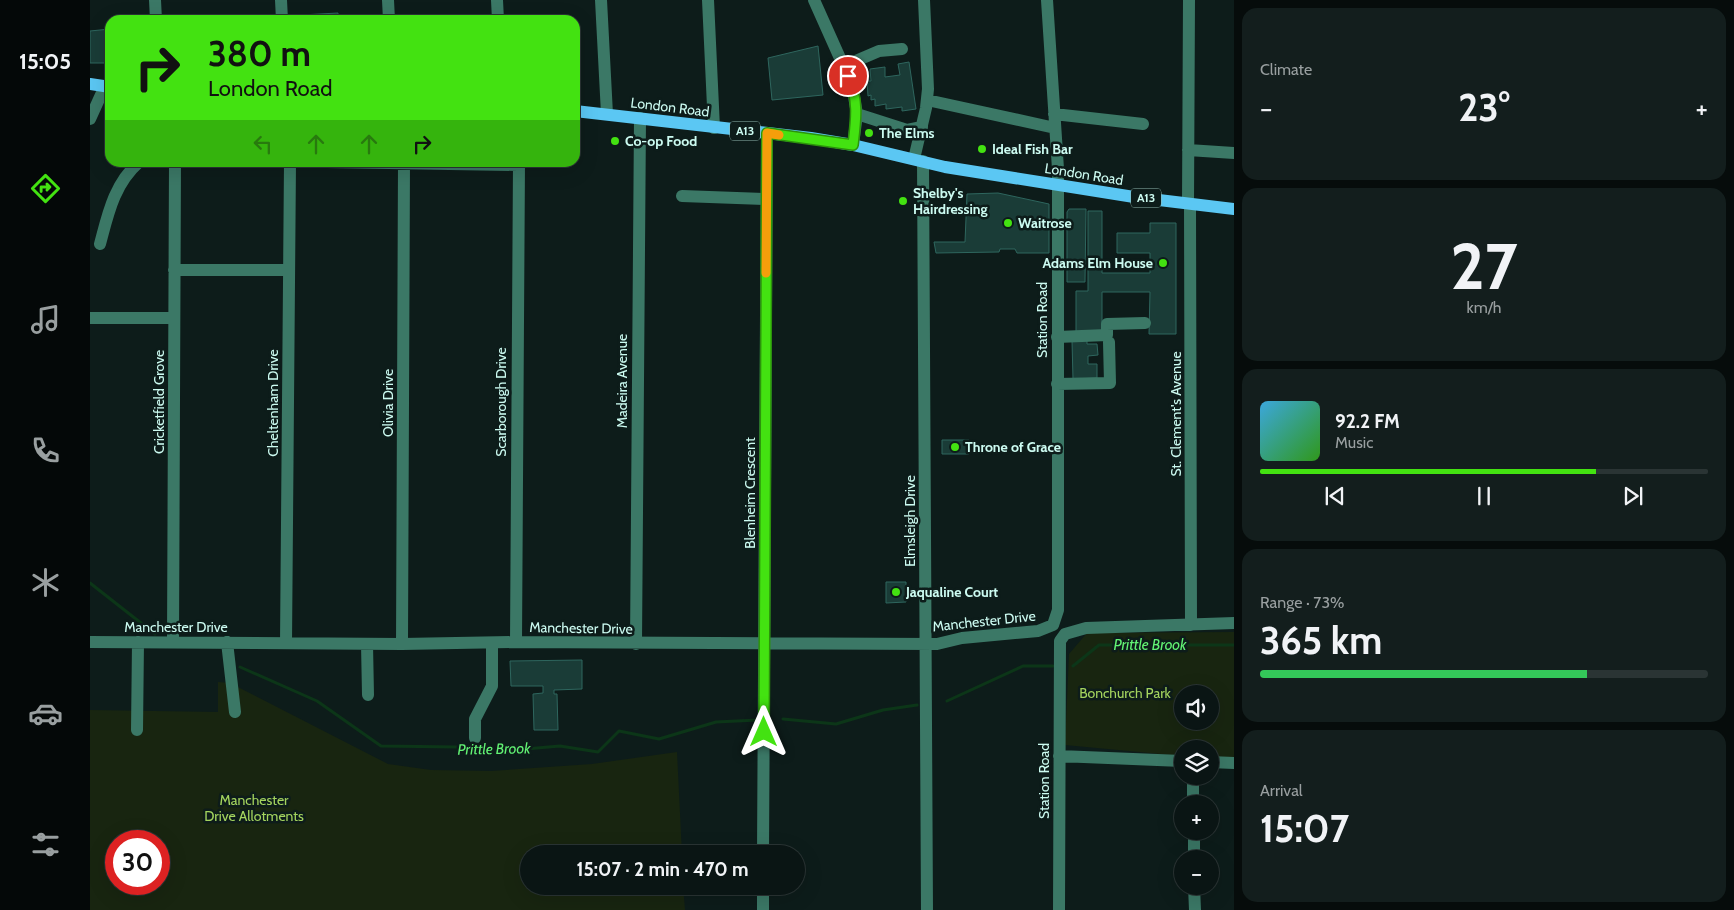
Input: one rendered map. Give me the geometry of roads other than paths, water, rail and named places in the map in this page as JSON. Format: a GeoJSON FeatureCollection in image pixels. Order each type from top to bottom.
{"type":"FeatureCollection","features":[{"type":"Feature","properties":{"kind":"main road"},"geometry":{"type":"LineString","coordinates":[[90,84],[105,87]]}},
{"type":"Feature","properties":{"kind":"main road","name":"London Road"},"geometry":{"type":"LineString","coordinates":[[580,111],[853,145],[918,160],[1058,185],[1234,209]]}},
{"type":"Feature","properties":{"kind":"street"},"geometry":{"type":"LineString","coordinates":[[155,0],[156,15]]}},
{"type":"Feature","properties":{"kind":"street"},"geometry":{"type":"LineString","coordinates":[[280,0],[282,15]]}},
{"type":"Feature","properties":{"kind":"street"},"geometry":{"type":"LineString","coordinates":[[388,0],[389,15]]}},
{"type":"Feature","properties":{"kind":"street"},"geometry":{"type":"LineString","coordinates":[[497,0],[498,15]]}},
{"type":"Feature","properties":{"kind":"street"},"geometry":{"type":"LineString","coordinates":[[601,0],[607,114]]}},
{"type":"Feature","properties":{"kind":"street"},"geometry":{"type":"LineString","coordinates":[[708,0],[714,128]]}},
{"type":"Feature","properties":{"kind":"street"},"geometry":{"type":"LineString","coordinates":[[814,0],[852,85],[857,114],[853,145]]}},
{"type":"Feature","properties":{"kind":"street","name":"Elmsleigh Drive"},"geometry":{"type":"LineString","coordinates":[[924,0],[927,100],[918,160],[926,642],[927,910]]}},
{"type":"Feature","properties":{"kind":"street","name":"Station Road"},"geometry":{"type":"LineString","coordinates":[[1047,0],[1058,185],[1058,610]]}},
{"type":"Feature","properties":{"kind":"street","name":"St. Clement's Avenue"},"geometry":{"type":"LineString","coordinates":[[1189,0],[1191,625]]}},
{"type":"Feature","properties":{"kind":"street"},"geometry":{"type":"LineString","coordinates":[[844,66],[879,51],[902,49]]}},
{"type":"Feature","properties":{"kind":"street"},"geometry":{"type":"LineString","coordinates":[[90,119],[105,91]]}},
{"type":"Feature","properties":{"kind":"street"},"geometry":{"type":"LineString","coordinates":[[927,100],[1055,128]]}},
{"type":"Feature","properties":{"kind":"street"},"geometry":{"type":"LineString","coordinates":[[857,114],[907,130],[922,127]]}},
{"type":"Feature","properties":{"kind":"street"},"geometry":{"type":"LineString","coordinates":[[1054,114],[1143,124]]}},
{"type":"Feature","properties":{"kind":"street","name":"Madeira Avenue"},"geometry":{"type":"LineString","coordinates":[[636,644],[640,118]]}},
{"type":"Feature","properties":{"kind":"street","name":"Blenheim Crescent"},"geometry":{"type":"LineString","coordinates":[[763,845],[767,133]]}},
{"type":"Feature","properties":{"kind":"street"},"geometry":{"type":"LineString","coordinates":[[1188,150],[1234,153]]}},
{"type":"Feature","properties":{"kind":"street"},"geometry":{"type":"LineString","coordinates":[[100,244],[110,205],[117,191],[135,167]]}},
{"type":"Feature","properties":{"kind":"street","name":"Cricketfield Grove"},"geometry":{"type":"LineString","coordinates":[[173,642],[175,167]]}},
{"type":"Feature","properties":{"kind":"street","name":"Cheltenham Drive"},"geometry":{"type":"LineString","coordinates":[[286,643],[290,167]]}},
{"type":"Feature","properties":{"kind":"street","name":"Olivia Drive"},"geometry":{"type":"LineString","coordinates":[[402,644],[404,167]]}},
{"type":"Feature","properties":{"kind":"street","name":"Scarborough Drive"},"geometry":{"type":"LineString","coordinates":[[516,642],[518,167]]}},
{"type":"Feature","properties":{"kind":"street"},"geometry":{"type":"LineString","coordinates":[[682,196],[766,199]]}},
{"type":"Feature","properties":{"kind":"street"},"geometry":{"type":"LineString","coordinates":[[174,270],[289,270]]}},
{"type":"Feature","properties":{"kind":"street"},"geometry":{"type":"LineString","coordinates":[[90,318],[174,318]]}},
{"type":"Feature","properties":{"kind":"street"},"geometry":{"type":"LineString","coordinates":[[1057,336],[1107,335],[1107,324],[1145,323]]}},
{"type":"Feature","properties":{"kind":"street"},"geometry":{"type":"LineString","coordinates":[[1057,384],[1110,383],[1109,342]]}},
{"type":"Feature","properties":{"kind":"street","name":"Manchester Drive"},"geometry":{"type":"LineString","coordinates":[[90,642],[367,644],[516,642],[636,644],[950,643],[962,638],[1046,629],[1057,619],[1058,610]]}},
{"type":"Feature","properties":{"kind":"street"},"geometry":{"type":"LineString","coordinates":[[1191,625],[1234,623]]}},
{"type":"Feature","properties":{"kind":"street","name":"Station Road"},"geometry":{"type":"LineString","coordinates":[[1058,910],[1060,641],[1065,634],[1076,629],[1191,625]]}},
{"type":"Feature","properties":{"kind":"street"},"geometry":{"type":"LineString","coordinates":[[137,730],[138,642]]}},
{"type":"Feature","properties":{"kind":"street"},"geometry":{"type":"LineString","coordinates":[[227,642],[235,712]]}},
{"type":"Feature","properties":{"kind":"street"},"geometry":{"type":"LineString","coordinates":[[475,738],[475,719],[492,686],[492,643]]}},
{"type":"Feature","properties":{"kind":"street"},"geometry":{"type":"LineString","coordinates":[[367,644],[368,695]]}},
{"type":"Feature","properties":{"kind":"street"},"geometry":{"type":"LineString","coordinates":[[1059,756],[1174,761]]}},
{"type":"Feature","properties":{"kind":"street"},"geometry":{"type":"LineString","coordinates":[[1219,762],[1234,763]]}},
{"type":"Feature","properties":{"kind":"street"},"geometry":{"type":"LineString","coordinates":[[763,895],[763,910]]}},
{"type":"Feature","properties":{"kind":"street"},"geometry":{"type":"LineString","coordinates":[[1194,895],[1195,910]]}},
{"type":"Feature","properties":{"kind":"waterway","name":"Prittle Brook"},"geometry":{"type":"LineString","coordinates":[[90,583],[155,634]]}},
{"type":"Feature","properties":{"kind":"waterway","name":"Prittle Brook"},"geometry":{"type":"LineString","coordinates":[[1073,666],[1099,645],[1234,645]]}},
{"type":"Feature","properties":{"kind":"waterway","name":"Prittle Brook"},"geometry":{"type":"LineString","coordinates":[[947,701],[1023,666],[1053,666]]}},
{"type":"Feature","properties":{"kind":"waterway","name":"Prittle Brook"},"geometry":{"type":"LineString","coordinates":[[240,667],[317,701],[381,746],[457,747],[502,751],[560,746],[598,752],[619,731],[659,739],[716,722],[758,720]]}},
{"type":"Feature","properties":{"kind":"waterway","name":"Prittle Brook"},"geometry":{"type":"LineString","coordinates":[[783,719],[836,724],[883,710],[917,705]]}},
{"type":"Feature","properties":{"kind":"place","name":"The Elms"},"geometry":{"type":"Point","coordinates":[869,133]}},
{"type":"Feature","properties":{"kind":"place","name":"Co-op Food"},"geometry":{"type":"Point","coordinates":[615,141]}},
{"type":"Feature","properties":{"kind":"place","name":"Ideal Fish Bar"},"geometry":{"type":"Point","coordinates":[982,149]}},
{"type":"Feature","properties":{"kind":"place","name":"Shelby's Hairdressing"},"geometry":{"type":"Point","coordinates":[903,201]}},
{"type":"Feature","properties":{"kind":"place","name":"Waitrose"},"geometry":{"type":"Point","coordinates":[1008,223]}},
{"type":"Feature","properties":{"kind":"place","name":"Adams Elm House"},"geometry":{"type":"Point","coordinates":[1163,263]}},
{"type":"Feature","properties":{"kind":"place","name":"Throne of Grace"},"geometry":{"type":"Point","coordinates":[955,447]}},
{"type":"Feature","properties":{"kind":"place","name":"Jaqualine Court"},"geometry":{"type":"Point","coordinates":[896,592]}},
{"type":"Feature","properties":{"kind":"park label","name":"Bonchurch Park"},"geometry":{"type":"Point","coordinates":[1125,693]}},
{"type":"Feature","properties":{"kind":"park label","name":"Manchester Drive Allotments"},"geometry":{"type":"Point","coordinates":[254,808]}}]}
